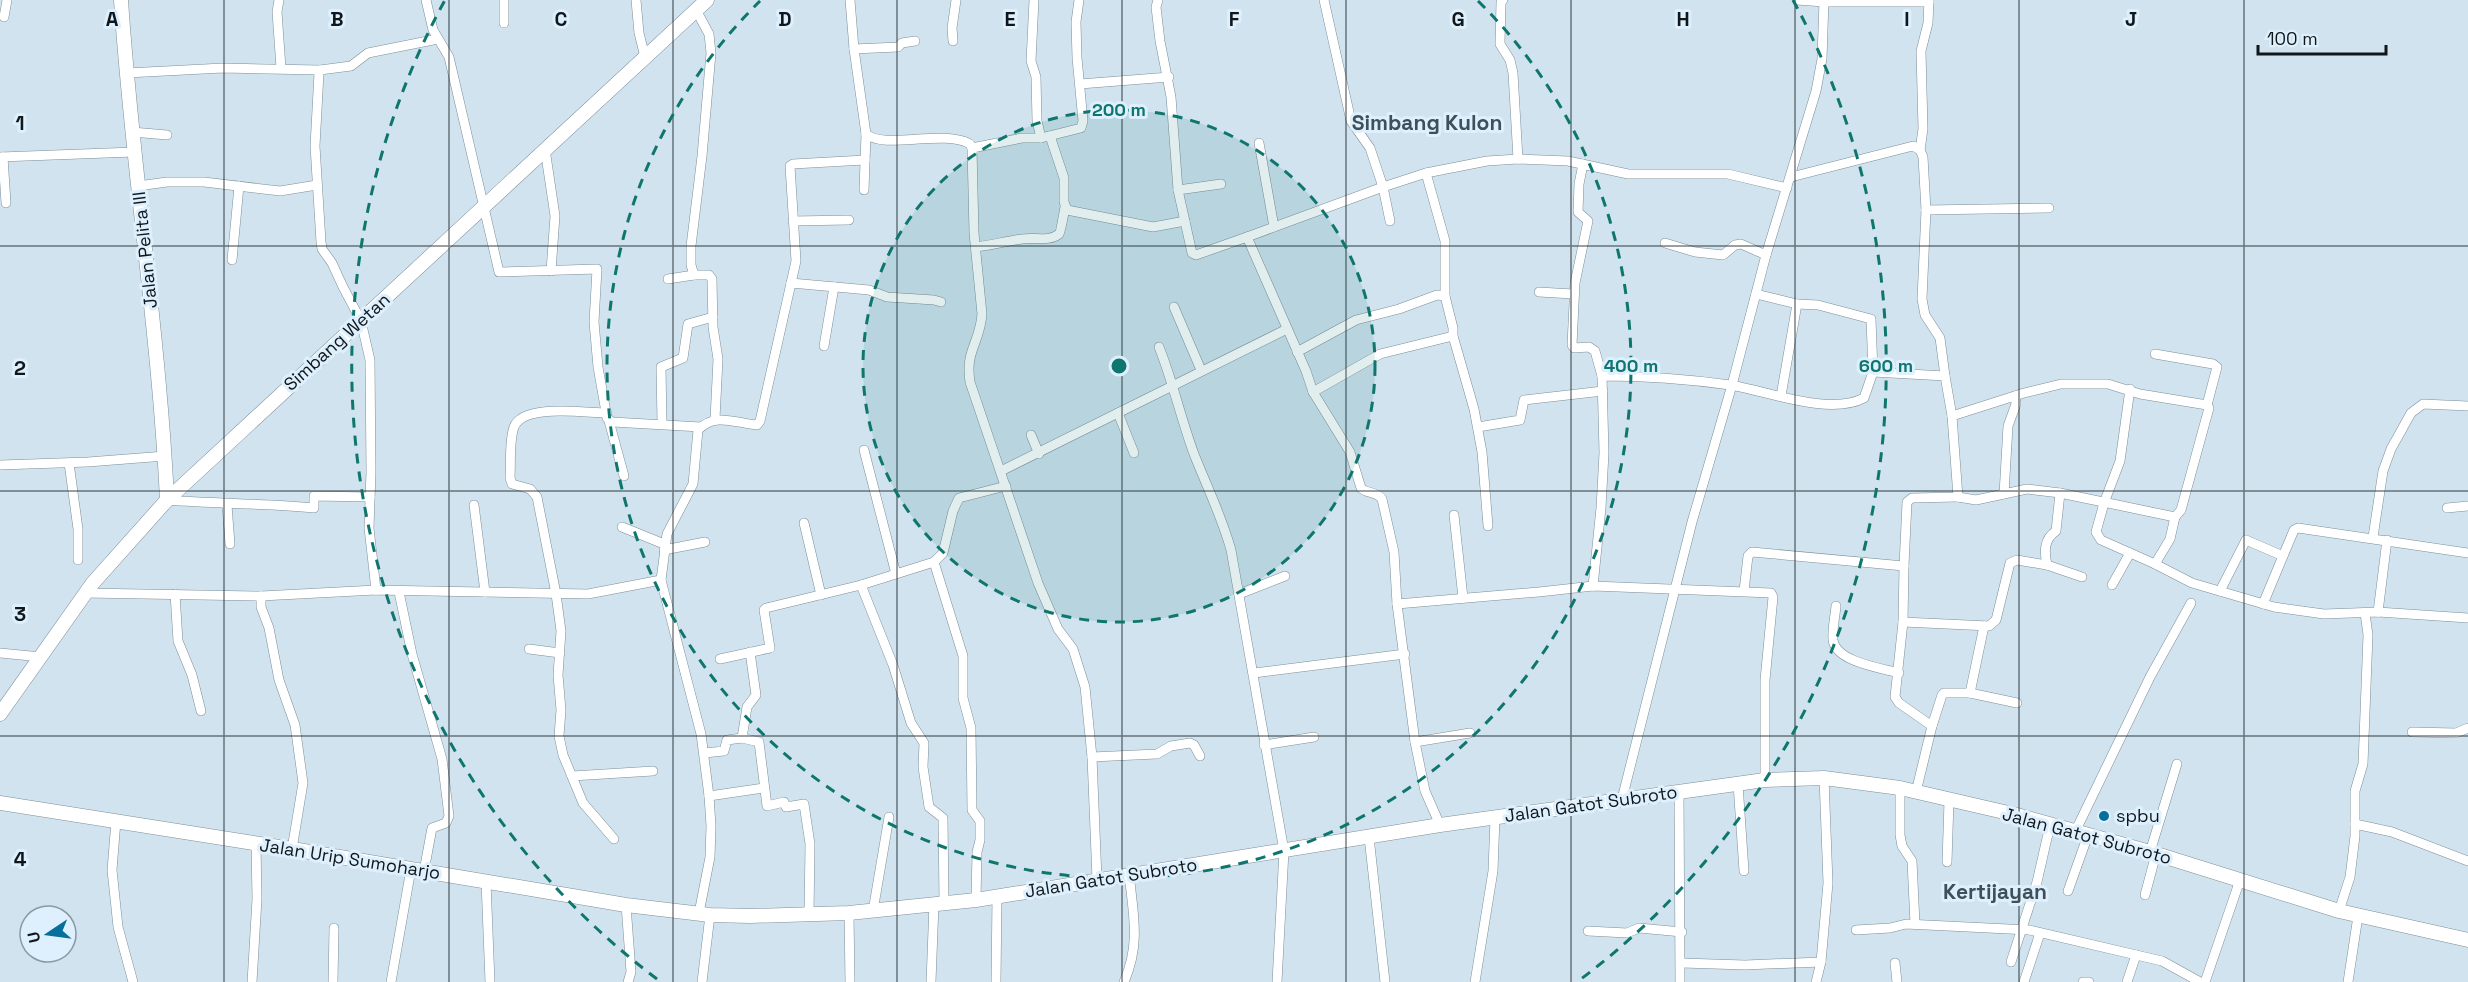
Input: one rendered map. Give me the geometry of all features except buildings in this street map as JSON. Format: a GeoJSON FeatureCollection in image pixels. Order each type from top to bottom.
{"type":"FeatureCollection","features":[{"type":"Feature","properties":{"kind":"main road","name":"Jalan Pelita III"},"geometry":{"type":"LineString","coordinates":[[121,0],[134,152],[163,406],[167,500]]}},
{"type":"Feature","properties":{"kind":"main road","name":"Simbang Wetan"},"geometry":{"type":"LineString","coordinates":[[0,714],[86,593],[167,500],[707,0]]}},
{"type":"Feature","properties":{"kind":"main road","name":"Jalan Gatot Subroto"},"geometry":{"type":"LineString","coordinates":[[705,914],[849,913],[976,900],[1129,873],[1284,851],[1440,825],[1765,780],[1824,778],[1900,788],[2082,833],[2339,911],[2468,940]]}},
{"type":"Feature","properties":{"kind":"main road","name":"Jalan Urip Sumoharjo"},"geometry":{"type":"LineString","coordinates":[[0,803],[626,905],[705,914]]}},
{"type":"Feature","properties":{"kind":"street"},"geometry":{"type":"LineString","coordinates":[[4,17],[7,0]]}},
{"type":"Feature","properties":{"kind":"street"},"geometry":{"type":"LineString","coordinates":[[279,0],[277,12],[281,68]]}},
{"type":"Feature","properties":{"kind":"street"},"geometry":{"type":"LineString","coordinates":[[426,0],[433,30],[449,57],[483,207],[501,273],[594,268],[598,272],[594,322],[598,367],[608,417],[624,476]]}},
{"type":"Feature","properties":{"kind":"street"},"geometry":{"type":"LineString","coordinates":[[504,0],[504,23]]}},
{"type":"Feature","properties":{"kind":"street"},"geometry":{"type":"LineString","coordinates":[[636,0],[639,33],[645,57]]}},
{"type":"Feature","properties":{"kind":"street"},"geometry":{"type":"LineString","coordinates":[[850,0],[854,49],[866,134],[864,190]]}},
{"type":"Feature","properties":{"kind":"street"},"geometry":{"type":"LineString","coordinates":[[953,41],[952,28],[956,0]]}},
{"type":"Feature","properties":{"kind":"street"},"geometry":{"type":"LineString","coordinates":[[976,247],[1005,244],[1021,239],[1042,240],[1061,232],[1065,207],[1064,178],[1037,121],[1036,77],[1031,61],[1034,0]]}},
{"type":"Feature","properties":{"kind":"street"},"geometry":{"type":"LineString","coordinates":[[972,148],[1022,138],[1045,137],[1077,130],[1083,125],[1076,22],[1079,0]]}},
{"type":"Feature","properties":{"kind":"street"},"geometry":{"type":"LineString","coordinates":[[1158,0],[1156,7],[1160,41],[1169,76],[1172,102],[1178,190],[1190,249],[1194,255],[1426,173],[1487,162],[1518,159],[1558,160],[1628,174],[1728,174],[1787,188]]}},
{"type":"Feature","properties":{"kind":"street"},"geometry":{"type":"LineString","coordinates":[[1324,0],[1351,121],[1370,148],[1383,187],[1390,220]]}},
{"type":"Feature","properties":{"kind":"street"},"geometry":{"type":"LineString","coordinates":[[1503,0],[1501,2],[1500,44],[1510,60],[1513,73],[1518,159]]}},
{"type":"Feature","properties":{"kind":"street"},"geometry":{"type":"LineString","coordinates":[[1797,0],[1929,1],[1928,23],[1921,51],[1923,129],[1920,150],[1923,157],[1926,210],[1922,299],[1925,315],[1940,338],[1952,416],[1958,497]]}},
{"type":"Feature","properties":{"kind":"street"},"geometry":{"type":"LineString","coordinates":[[1622,799],[1675,588],[1766,255],[1817,85],[1822,58],[1824,1]]}},
{"type":"Feature","properties":{"kind":"street"},"geometry":{"type":"LineString","coordinates":[[694,275],[690,265],[691,246],[711,53],[709,34],[696,10]]}},
{"type":"Feature","properties":{"kind":"street"},"geometry":{"type":"LineString","coordinates":[[127,73],[223,68],[281,68],[312,71],[351,66],[368,53],[438,39]]}},
{"type":"Feature","properties":{"kind":"street"},"geometry":{"type":"LineString","coordinates":[[854,49],[897,47],[902,43],[915,41]]}},
{"type":"Feature","properties":{"kind":"street"},"geometry":{"type":"LineString","coordinates":[[320,70],[315,146],[322,249],[333,263],[361,321],[370,360],[369,528],[376,590]]}},
{"type":"Feature","properties":{"kind":"street"},"geometry":{"type":"LineString","coordinates":[[1080,84],[1169,76]]}},
{"type":"Feature","properties":{"kind":"street"},"geometry":{"type":"LineString","coordinates":[[132,132],[167,135]]}},
{"type":"Feature","properties":{"kind":"street"},"geometry":{"type":"LineString","coordinates":[[866,134],[873,138],[894,140],[960,139],[970,144],[972,148],[981,327],[971,348],[968,367],[970,382],[1038,583],[1058,629],[1074,649],[1085,687],[1092,758],[1097,879]]}},
{"type":"Feature","properties":{"kind":"street"},"geometry":{"type":"LineString","coordinates":[[1259,143],[1274,227]]}},
{"type":"Feature","properties":{"kind":"street"},"geometry":{"type":"LineString","coordinates":[[1791,177],[1908,147],[1920,150]]}},
{"type":"Feature","properties":{"kind":"street"},"geometry":{"type":"LineString","coordinates":[[545,149],[555,216],[551,271]]}},
{"type":"Feature","properties":{"kind":"street"},"geometry":{"type":"LineString","coordinates":[[6,203],[2,157],[134,152]]}},
{"type":"Feature","properties":{"kind":"street"},"geometry":{"type":"LineString","coordinates":[[702,982],[710,857],[709,796],[704,753],[686,673],[661,580],[664,547],[693,484],[698,430],[715,420],[757,425],[760,421],[796,261],[789,169],[793,164],[865,160]]}},
{"type":"Feature","properties":{"kind":"street"},"geometry":{"type":"LineString","coordinates":[[1583,164],[1579,183],[1578,212],[1588,220],[1573,294],[1572,345],[1574,348],[1589,347],[1595,351],[1602,376],[1602,486],[1593,586]]}},
{"type":"Feature","properties":{"kind":"street"},"geometry":{"type":"LineString","coordinates":[[1426,173],[1445,241],[1445,296],[1453,336],[1458,345],[1478,427],[1488,526]]}},
{"type":"Feature","properties":{"kind":"street"},"geometry":{"type":"LineString","coordinates":[[138,186],[186,182],[280,191],[317,185]]}},
{"type":"Feature","properties":{"kind":"street"},"geometry":{"type":"LineString","coordinates":[[1178,190],[1221,184]]}},
{"type":"Feature","properties":{"kind":"street"},"geometry":{"type":"LineString","coordinates":[[232,260],[239,186]]}},
{"type":"Feature","properties":{"kind":"street"},"geometry":{"type":"LineString","coordinates":[[1065,207],[1070,212],[1153,227],[1185,221]]}},
{"type":"Feature","properties":{"kind":"street"},"geometry":{"type":"LineString","coordinates":[[1926,210],[2049,208]]}},
{"type":"Feature","properties":{"kind":"street"},"geometry":{"type":"LineString","coordinates":[[793,221],[849,220]]}},
{"type":"Feature","properties":{"kind":"street"},"geometry":{"type":"LineString","coordinates":[[1247,237],[1312,392],[1350,452],[1361,488],[1379,495],[1382,499],[1394,552],[1397,604],[1415,742],[1425,791],[1440,825]]}},
{"type":"Feature","properties":{"kind":"street"},"geometry":{"type":"LineString","coordinates":[[1665,243],[1695,252],[1718,255],[1723,255],[1741,244],[1766,255]]}},
{"type":"Feature","properties":{"kind":"street"},"geometry":{"type":"LineString","coordinates":[[668,279],[694,275],[709,276],[712,279],[713,317],[718,359],[715,420]]}},
{"type":"Feature","properties":{"kind":"street"},"geometry":{"type":"LineString","coordinates":[[791,283],[869,290],[886,297],[941,302]]}},
{"type":"Feature","properties":{"kind":"street"},"geometry":{"type":"LineString","coordinates":[[824,346],[834,287]]}},
{"type":"Feature","properties":{"kind":"street"},"geometry":{"type":"LineString","coordinates":[[1539,292],[1573,294]]}},
{"type":"Feature","properties":{"kind":"street"},"geometry":{"type":"LineString","coordinates":[[1602,376],[1673,378],[1732,385],[1821,403],[1858,401],[1864,398],[1873,372],[1871,319],[1818,305],[1797,304],[1756,294]]}},
{"type":"Feature","properties":{"kind":"street"},"geometry":{"type":"LineString","coordinates":[[1297,352],[1356,320],[1399,309],[1437,295],[1445,296]]}},
{"type":"Feature","properties":{"kind":"street"},"geometry":{"type":"LineString","coordinates":[[1781,396],[1797,304]]}},
{"type":"Feature","properties":{"kind":"street"},"geometry":{"type":"LineString","coordinates":[[1174,307],[1201,370]]}},
{"type":"Feature","properties":{"kind":"street"},"geometry":{"type":"LineString","coordinates":[[662,424],[661,367],[682,358],[688,324],[713,317]]}},
{"type":"Feature","properties":{"kind":"street"},"geometry":{"type":"LineString","coordinates":[[1001,471],[1287,329]]}},
{"type":"Feature","properties":{"kind":"street"},"geometry":{"type":"LineString","coordinates":[[1312,392],[1380,354],[1453,336]]}},
{"type":"Feature","properties":{"kind":"street"},"geometry":{"type":"LineString","coordinates":[[1159,347],[1194,452],[1223,521],[1254,673],[1264,745],[1284,851],[1277,982]]}},
{"type":"Feature","properties":{"kind":"street"},"geometry":{"type":"LineString","coordinates":[[2155,354],[2213,364],[2217,367],[2207,405],[2209,410],[2181,510],[2175,517],[2170,539],[2156,564]]}},
{"type":"Feature","properties":{"kind":"street"},"geometry":{"type":"LineString","coordinates":[[1873,372],[1945,376]]}},
{"type":"Feature","properties":{"kind":"street"},"geometry":{"type":"LineString","coordinates":[[1952,416],[2061,384],[2108,384],[2140,394],[2207,405]]}},
{"type":"Feature","properties":{"kind":"street"},"geometry":{"type":"LineString","coordinates":[[2130,389],[2120,461],[2104,503],[2097,536],[2101,540],[2192,583],[2264,604],[2324,614],[2378,612],[2468,618]]}},
{"type":"Feature","properties":{"kind":"street"},"geometry":{"type":"LineString","coordinates":[[1478,427],[1520,420],[1524,400],[1603,391]]}},
{"type":"Feature","properties":{"kind":"street"},"geometry":{"type":"LineString","coordinates":[[2004,494],[2008,426],[2016,404],[2015,396]]}},
{"type":"Feature","properties":{"kind":"street"},"geometry":{"type":"LineString","coordinates":[[2373,537],[2383,471],[2391,449],[2411,413],[2423,404],[2468,406]]}},
{"type":"Feature","properties":{"kind":"street"},"geometry":{"type":"LineString","coordinates":[[614,839],[583,803],[575,777],[563,755],[560,736],[561,710],[558,675],[561,631],[556,594],[537,497],[530,489],[512,484],[510,478],[513,430],[524,415],[536,412],[701,427]]}},
{"type":"Feature","properties":{"kind":"street"},"geometry":{"type":"LineString","coordinates":[[1118,413],[1134,453]]}},
{"type":"Feature","properties":{"kind":"street"},"geometry":{"type":"LineString","coordinates":[[1031,435],[1039,454]]}},
{"type":"Feature","properties":{"kind":"street"},"geometry":{"type":"LineString","coordinates":[[864,450],[896,574]]}},
{"type":"Feature","properties":{"kind":"street"},"geometry":{"type":"LineString","coordinates":[[0,465],[165,456]]}},
{"type":"Feature","properties":{"kind":"street"},"geometry":{"type":"LineString","coordinates":[[69,463],[78,529],[78,560]]}},
{"type":"Feature","properties":{"kind":"street"},"geometry":{"type":"LineString","coordinates":[[720,659],[770,648],[764,610],[766,608],[861,585],[934,562],[943,553],[953,511],[959,498],[1006,486]]}},
{"type":"Feature","properties":{"kind":"street"},"geometry":{"type":"LineString","coordinates":[[1932,726],[1896,700],[1903,622],[1907,502],[1912,498],[1958,497],[1976,500],[2027,489],[2060,493],[2175,517]]}},
{"type":"Feature","properties":{"kind":"street"},"geometry":{"type":"LineString","coordinates":[[2047,565],[2046,546],[2049,536],[2056,531],[2060,493]]}},
{"type":"Feature","properties":{"kind":"street"},"geometry":{"type":"LineString","coordinates":[[167,500],[227,505],[268,503],[314,508],[314,496],[370,497]]}},
{"type":"Feature","properties":{"kind":"street"},"geometry":{"type":"LineString","coordinates":[[227,505],[230,544]]}},
{"type":"Feature","properties":{"kind":"street"},"geometry":{"type":"LineString","coordinates":[[474,505],[485,592]]}},
{"type":"Feature","properties":{"kind":"street"},"geometry":{"type":"LineString","coordinates":[[2447,508],[2468,506]]}},
{"type":"Feature","properties":{"kind":"street"},"geometry":{"type":"LineString","coordinates":[[1454,515],[1463,598]]}},
{"type":"Feature","properties":{"kind":"street"},"geometry":{"type":"LineString","coordinates":[[804,523],[820,595]]}},
{"type":"Feature","properties":{"kind":"street"},"geometry":{"type":"LineString","coordinates":[[622,527],[664,547],[705,542]]}},
{"type":"Feature","properties":{"kind":"street"},"geometry":{"type":"LineString","coordinates":[[2264,604],[2296,528],[2373,537],[2468,553]]}},
{"type":"Feature","properties":{"kind":"street"},"geometry":{"type":"LineString","coordinates":[[2220,591],[2246,540],[2283,556]]}},
{"type":"Feature","properties":{"kind":"street"},"geometry":{"type":"LineString","coordinates":[[2378,612],[2387,540]]}},
{"type":"Feature","properties":{"kind":"street"},"geometry":{"type":"LineString","coordinates":[[1744,591],[1748,556],[1752,552],[1904,566]]}},
{"type":"Feature","properties":{"kind":"street"},"geometry":{"type":"LineString","coordinates":[[2112,585],[2130,553]]}},
{"type":"Feature","properties":{"kind":"street"},"geometry":{"type":"LineString","coordinates":[[1903,622],[1984,627],[1994,624],[2012,561],[2047,565],[2082,577]]}},
{"type":"Feature","properties":{"kind":"street"},"geometry":{"type":"LineString","coordinates":[[934,562],[963,656],[963,698],[971,728],[972,810],[980,821],[976,900]]}},
{"type":"Feature","properties":{"kind":"street"},"geometry":{"type":"LineString","coordinates":[[1239,594],[1285,576]]}},
{"type":"Feature","properties":{"kind":"street"},"geometry":{"type":"LineString","coordinates":[[86,593],[261,596],[376,590],[588,594],[661,580]]}},
{"type":"Feature","properties":{"kind":"street"},"geometry":{"type":"LineString","coordinates":[[861,585],[893,665],[911,723],[925,747],[923,767],[928,807],[943,818],[939,903],[931,982]]}},
{"type":"Feature","properties":{"kind":"street"},"geometry":{"type":"LineString","coordinates":[[1397,604],[1593,586],[1768,592],[1773,597],[1765,680],[1765,780]]}},
{"type":"Feature","properties":{"kind":"street"},"geometry":{"type":"LineString","coordinates":[[391,982],[417,870],[432,828],[446,823],[449,816],[442,759],[412,654],[399,592]]}},
{"type":"Feature","properties":{"kind":"street"},"geometry":{"type":"LineString","coordinates":[[175,594],[178,642],[192,675],[201,711]]}},
{"type":"Feature","properties":{"kind":"street"},"geometry":{"type":"LineString","coordinates":[[261,596],[261,607],[269,628],[279,680],[295,725],[303,783],[292,849]]}},
{"type":"Feature","properties":{"kind":"street"},"geometry":{"type":"LineString","coordinates":[[2068,891],[2082,833],[2150,677],[2191,603]]}},
{"type":"Feature","properties":{"kind":"street"},"geometry":{"type":"LineString","coordinates":[[1836,606],[1833,642],[1839,652],[1856,662],[1899,673]]}},
{"type":"Feature","properties":{"kind":"street"},"geometry":{"type":"LineString","coordinates":[[2339,911],[2350,877],[2355,824],[2353,809],[2355,791],[2363,764],[2368,635],[2365,613]]}},
{"type":"Feature","properties":{"kind":"street"},"geometry":{"type":"LineString","coordinates":[[1970,693],[1984,627]]}},
{"type":"Feature","properties":{"kind":"street"},"geometry":{"type":"LineString","coordinates":[[529,649],[560,653]]}},
{"type":"Feature","properties":{"kind":"street"},"geometry":{"type":"LineString","coordinates":[[742,738],[747,707],[756,695],[750,652]]}},
{"type":"Feature","properties":{"kind":"street"},"geometry":{"type":"LineString","coordinates":[[0,653],[41,657]]}},
{"type":"Feature","properties":{"kind":"street"},"geometry":{"type":"LineString","coordinates":[[1254,673],[1405,654]]}},
{"type":"Feature","properties":{"kind":"street"},"geometry":{"type":"LineString","coordinates":[[1916,792],[1932,726],[1944,693],[1970,693],[2017,703]]}},
{"type":"Feature","properties":{"kind":"street"},"geometry":{"type":"LineString","coordinates":[[2412,732],[2456,733],[2468,728]]}},
{"type":"Feature","properties":{"kind":"street"},"geometry":{"type":"LineString","coordinates":[[1415,742],[1470,733]]}},
{"type":"Feature","properties":{"kind":"street"},"geometry":{"type":"LineString","coordinates":[[1264,745],[1314,737]]}},
{"type":"Feature","properties":{"kind":"street"},"geometry":{"type":"LineString","coordinates":[[704,753],[724,751],[727,740],[742,738],[759,742],[767,806],[784,802],[786,807],[804,804],[810,844],[809,915]]}},
{"type":"Feature","properties":{"kind":"street"},"geometry":{"type":"LineString","coordinates":[[1092,758],[1156,754],[1171,746],[1190,743],[1194,745],[1200,756]]}},
{"type":"Feature","properties":{"kind":"street"},"geometry":{"type":"LineString","coordinates":[[2145,895],[2153,853],[2177,764]]}},
{"type":"Feature","properties":{"kind":"street"},"geometry":{"type":"LineString","coordinates":[[575,777],[653,771]]}},
{"type":"Feature","properties":{"kind":"street"},"geometry":{"type":"LineString","coordinates":[[1816,982],[1821,962],[1828,883],[1824,778]]}},
{"type":"Feature","properties":{"kind":"street"},"geometry":{"type":"LineString","coordinates":[[1738,784],[1744,871]]}},
{"type":"Feature","properties":{"kind":"street"},"geometry":{"type":"LineString","coordinates":[[709,796],[764,788]]}},
{"type":"Feature","properties":{"kind":"street"},"geometry":{"type":"LineString","coordinates":[[1900,788],[1900,835],[1902,846],[1912,861],[1915,924]]}},
{"type":"Feature","properties":{"kind":"street"},"geometry":{"type":"LineString","coordinates":[[1679,791],[1682,932],[1680,982]]}},
{"type":"Feature","properties":{"kind":"street"},"geometry":{"type":"LineString","coordinates":[[1947,862],[1949,801]]}},
{"type":"Feature","properties":{"kind":"street"},"geometry":{"type":"LineString","coordinates":[[873,911],[889,817]]}},
{"type":"Feature","properties":{"kind":"street"},"geometry":{"type":"LineString","coordinates":[[1475,982],[1493,871],[1495,818]]}},
{"type":"Feature","properties":{"kind":"street"},"geometry":{"type":"LineString","coordinates":[[116,821],[112,870],[118,927],[133,982]]}},
{"type":"Feature","properties":{"kind":"street"},"geometry":{"type":"LineString","coordinates":[[2355,824],[2392,832],[2468,861]]}},
{"type":"Feature","properties":{"kind":"street"},"geometry":{"type":"LineString","coordinates":[[2032,963],[2013,957],[2037,882],[2050,825]]}},
{"type":"Feature","properties":{"kind":"street"},"geometry":{"type":"LineString","coordinates":[[1370,837],[1385,982]]}},
{"type":"Feature","properties":{"kind":"street"},"geometry":{"type":"LineString","coordinates":[[252,982],[257,899],[256,843]]}},
{"type":"Feature","properties":{"kind":"street"},"geometry":{"type":"LineString","coordinates":[[1124,982],[1133,963],[1136,943],[1129,873]]}},
{"type":"Feature","properties":{"kind":"street"},"geometry":{"type":"LineString","coordinates":[[2205,982],[2240,880]]}},
{"type":"Feature","properties":{"kind":"street"},"geometry":{"type":"LineString","coordinates":[[486,882],[490,982]]}},
{"type":"Feature","properties":{"kind":"street"},"geometry":{"type":"LineString","coordinates":[[996,982],[997,896]]}},
{"type":"Feature","properties":{"kind":"street"},"geometry":{"type":"LineString","coordinates":[[626,905],[631,957],[628,982]]}},
{"type":"Feature","properties":{"kind":"street"},"geometry":{"type":"LineString","coordinates":[[849,913],[850,982]]}},
{"type":"Feature","properties":{"kind":"street"},"geometry":{"type":"LineString","coordinates":[[2348,982],[2358,916]]}},
{"type":"Feature","properties":{"kind":"street"},"geometry":{"type":"LineString","coordinates":[[1856,930],[1915,924],[2021,930],[2171,964],[2200,982]]}},
{"type":"Feature","properties":{"kind":"street"},"geometry":{"type":"LineString","coordinates":[[1587,931],[1627,933],[1639,927],[1682,932]]}},
{"type":"Feature","properties":{"kind":"street"},"geometry":{"type":"LineString","coordinates":[[333,982],[334,928]]}},
{"type":"Feature","properties":{"kind":"street"},"geometry":{"type":"LineString","coordinates":[[2024,982],[2040,933]]}},
{"type":"Feature","properties":{"kind":"street"},"geometry":{"type":"LineString","coordinates":[[2127,982],[2136,955]]}},
{"type":"Feature","properties":{"kind":"street"},"geometry":{"type":"LineString","coordinates":[[1682,963],[1745,965],[1821,962]]}},
{"type":"Feature","properties":{"kind":"street"},"geometry":{"type":"LineString","coordinates":[[1895,963],[1897,982]]}},
{"type":"Feature","properties":{"kind":"street"},"geometry":{"type":"LineString","coordinates":[[2083,982],[2089,982]]}},
{"type":"Feature","properties":{"kind":"place","name":"spbu"},"geometry":{"type":"Point","coordinates":[2104,816]}},
{"type":"Feature","properties":{"kind":"district","name":"Simbang Kulon"},"geometry":{"type":"Point","coordinates":[1427,123]}},
{"type":"Feature","properties":{"kind":"district","name":"Kertijayan"},"geometry":{"type":"Point","coordinates":[1995,892]}}]}
